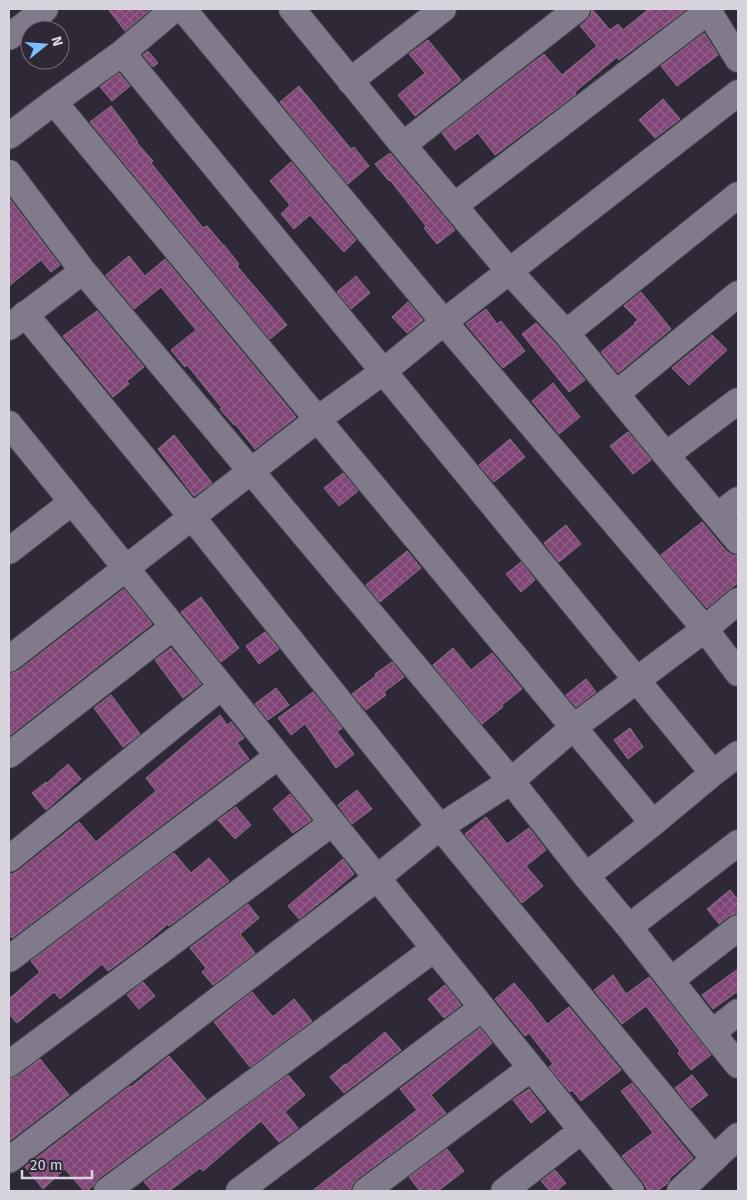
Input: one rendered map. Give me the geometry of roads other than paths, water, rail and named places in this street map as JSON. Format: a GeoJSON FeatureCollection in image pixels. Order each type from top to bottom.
{"type":"FeatureCollection","features":[{"type":"Feature","properties":{"kind":"street"},"geometry":{"type":"LineString","coordinates":[[9,37],[45,9]]}},
{"type":"Feature","properties":{"kind":"street"},"geometry":{"type":"LineString","coordinates":[[9,136],[122,53],[174,9]]}},
{"type":"Feature","properties":{"kind":"street"},"geometry":{"type":"LineString","coordinates":[[183,9],[444,322],[705,629],[738,673]]}},
{"type":"Feature","properties":{"kind":"street"},"geometry":{"type":"LineString","coordinates":[[350,81],[443,9]]}},
{"type":"Feature","properties":{"kind":"street"},"geometry":{"type":"LineString","coordinates":[[403,145],[576,9]]}},
{"type":"Feature","properties":{"kind":"street"},"geometry":{"type":"LineString","coordinates":[[454,206],[709,9],[738,58]]}},
{"type":"Feature","properties":{"kind":"street"},"geometry":{"type":"LineString","coordinates":[[304,13],[350,81],[509,271],[566,333],[738,541]]}},
{"type":"Feature","properties":{"kind":"street"},"geometry":{"type":"LineString","coordinates":[[122,53],[713,773]]}},
{"type":"Feature","properties":{"kind":"street"},"geometry":{"type":"LineString","coordinates":[[9,659],[384,370],[738,93]]}},
{"type":"Feature","properties":{"kind":"street"},"geometry":{"type":"LineString","coordinates":[[54,102],[653,823]]}},
{"type":"Feature","properties":{"kind":"street"},"geometry":{"type":"LineString","coordinates":[[9,174],[83,271],[511,781],[738,1065]]}},
{"type":"Feature","properties":{"kind":"street"},"geometry":{"type":"LineString","coordinates":[[566,333],[738,195]]}},
{"type":"Feature","properties":{"kind":"street"},"geometry":{"type":"LineString","coordinates":[[83,271],[17,321],[192,517],[440,827],[714,1159]]}},
{"type":"Feature","properties":{"kind":"street"},"geometry":{"type":"LineString","coordinates":[[616,394],[738,294]]}},
{"type":"Feature","properties":{"kind":"street"},"geometry":{"type":"LineString","coordinates":[[666,455],[738,401]]}},
{"type":"Feature","properties":{"kind":"street"},"geometry":{"type":"LineString","coordinates":[[13,439],[72,502],[126,568],[582,1131],[621,1188]]}},
{"type":"Feature","properties":{"kind":"street"},"geometry":{"type":"LineString","coordinates":[[718,516],[738,500]]}},
{"type":"Feature","properties":{"kind":"street"},"geometry":{"type":"LineString","coordinates":[[9,551],[72,502]]}},
{"type":"Feature","properties":{"kind":"street"},"geometry":{"type":"LineString","coordinates":[[9,1160],[377,878],[440,827],[511,781],[574,727],[705,629],[738,601]]}},
{"type":"Feature","properties":{"kind":"street"},"geometry":{"type":"LineString","coordinates":[[9,755],[173,627]]}},
{"type":"Feature","properties":{"kind":"street"},"geometry":{"type":"LineString","coordinates":[[9,859],[221,687]]}},
{"type":"Feature","properties":{"kind":"street"},"geometry":{"type":"LineString","coordinates":[[586,876],[738,754]]}},
{"type":"Feature","properties":{"kind":"street"},"geometry":{"type":"LineString","coordinates":[[9,959],[278,756]]}},
{"type":"Feature","properties":{"kind":"street"},"geometry":{"type":"LineString","coordinates":[[9,1064],[332,823]]}},
{"type":"Feature","properties":{"kind":"street"},"geometry":{"type":"LineString","coordinates":[[629,927],[738,843]]}},
{"type":"Feature","properties":{"kind":"street"},"geometry":{"type":"LineString","coordinates":[[671,980],[738,928]]}},
{"type":"Feature","properties":{"kind":"street"},"geometry":{"type":"LineString","coordinates":[[107,1191],[434,949]]}},
{"type":"Feature","properties":{"kind":"street"},"geometry":{"type":"LineString","coordinates":[[239,1191],[482,1008]]}},
{"type":"Feature","properties":{"kind":"street"},"geometry":{"type":"LineString","coordinates":[[712,1033],[738,1012]]}},
{"type":"Feature","properties":{"kind":"street"},"geometry":{"type":"LineString","coordinates":[[366,1191],[531,1068]]}},
{"type":"Feature","properties":{"kind":"street"},"geometry":{"type":"LineString","coordinates":[[504,1191],[582,1131]]}},
{"type":"Feature","properties":{"kind":"street"},"geometry":{"type":"LineString","coordinates":[[680,1191],[738,1136]]}}]}
